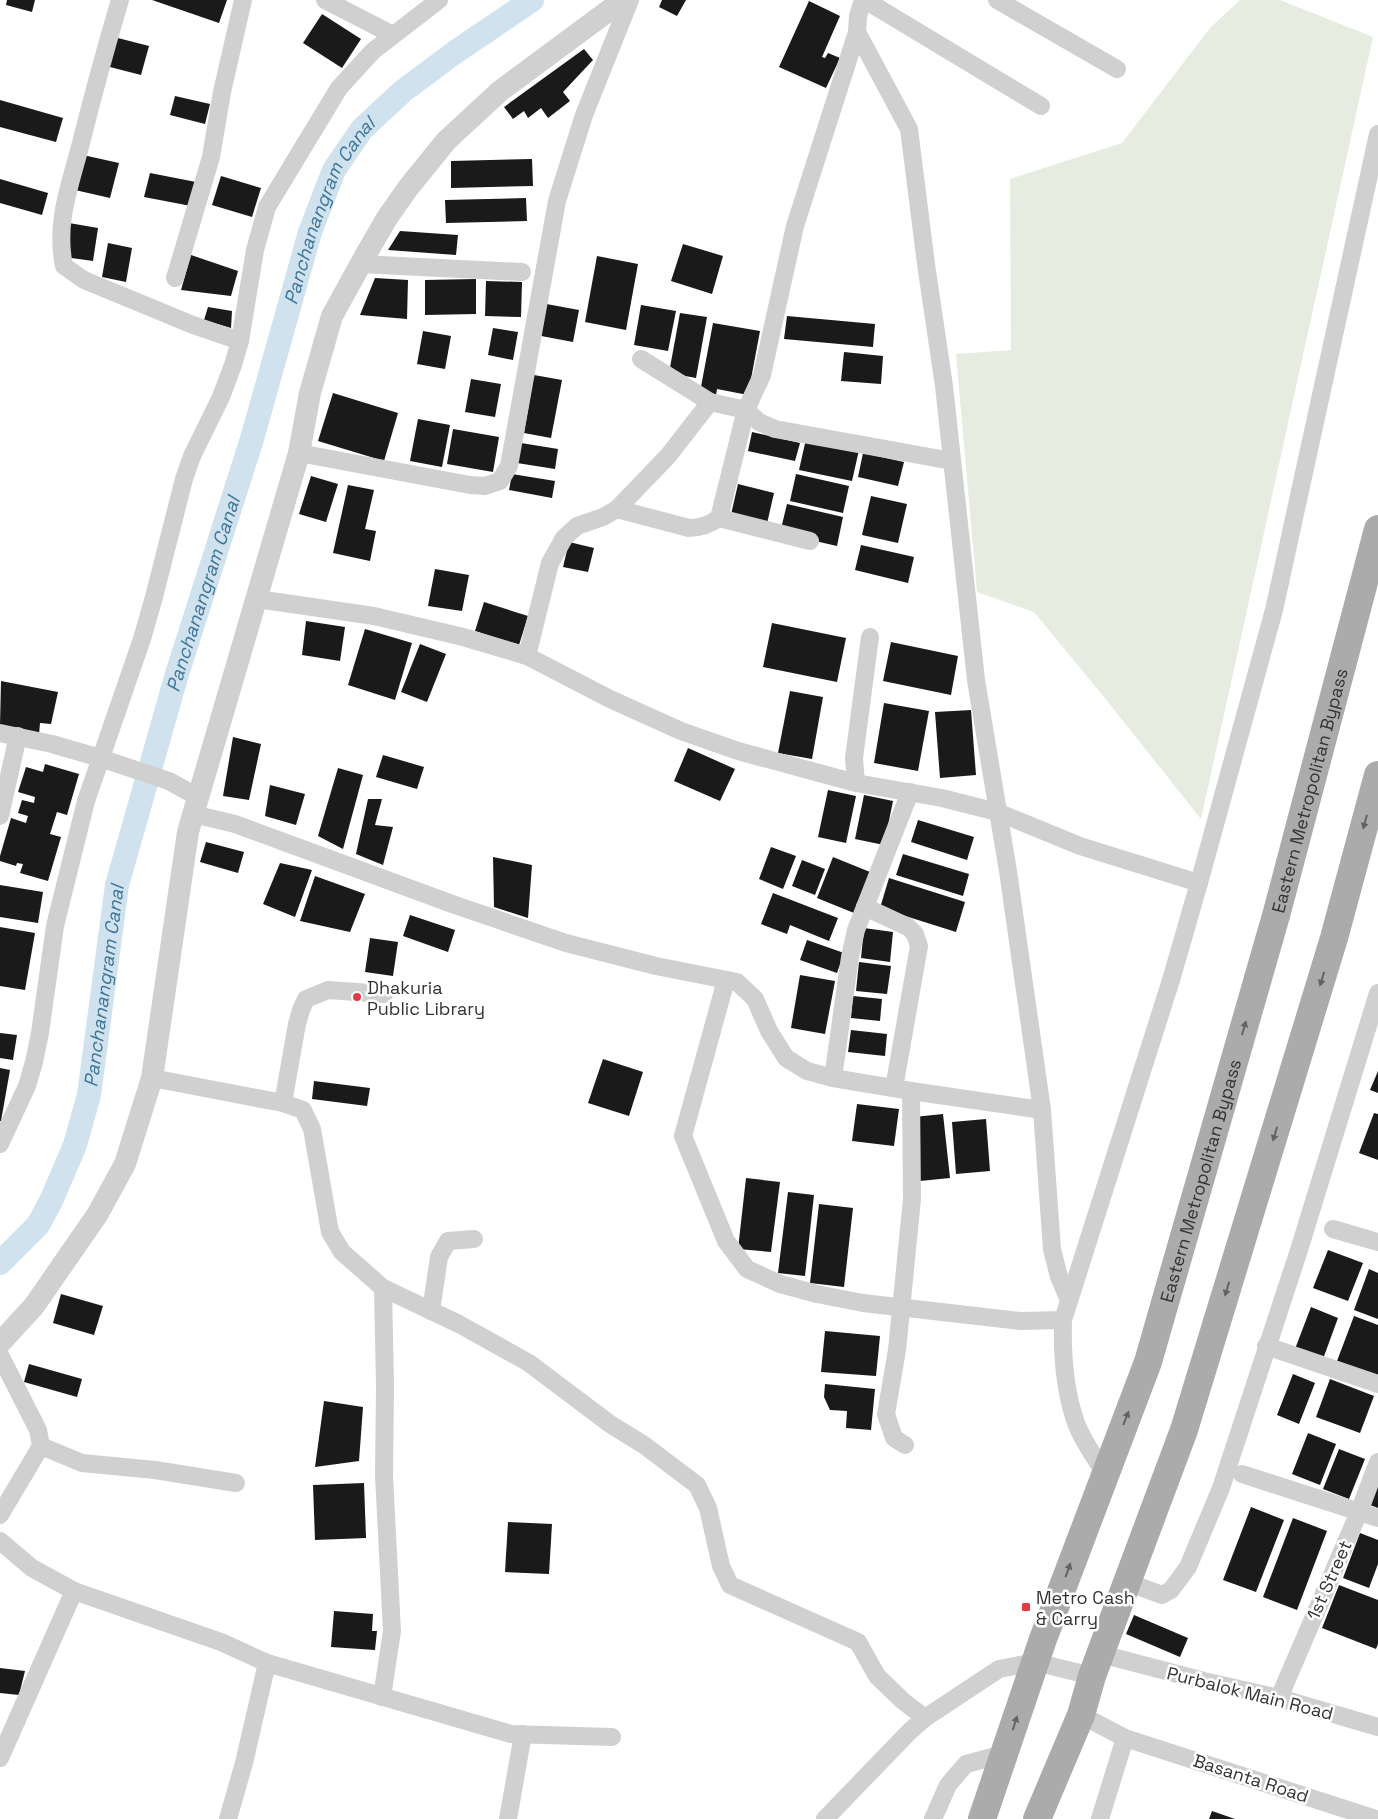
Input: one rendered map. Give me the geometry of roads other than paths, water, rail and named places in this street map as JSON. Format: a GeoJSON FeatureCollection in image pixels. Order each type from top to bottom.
{"type":"FeatureCollection","features":[{"type":"Feature","properties":{"kind":"main road","name":"Eastern Metropolitan Bypass"},"geometry":{"type":"LineString","coordinates":[[982,1819],[1035,1662],[1148,1362],[1277,912],[1378,529]]}},
{"type":"Feature","properties":{"kind":"main road"},"geometry":{"type":"LineString","coordinates":[[1037,1819],[1105,1663],[1127,1582],[1184,1430],[1334,938],[1378,775]]}},
{"type":"Feature","properties":{"kind":"street"},"geometry":{"type":"LineString","coordinates":[[120,0],[94,88],[62,214],[60,246],[64,266],[84,280],[193,325],[240,341]]}},
{"type":"Feature","properties":{"kind":"street"},"geometry":{"type":"LineString","coordinates":[[175,278],[211,157],[222,92],[244,0]]}},
{"type":"Feature","properties":{"kind":"street"},"geometry":{"type":"LineString","coordinates":[[324,0],[393,34]]}},
{"type":"Feature","properties":{"kind":"street"},"geometry":{"type":"LineString","coordinates":[[1,1142],[27,1086],[34,1062],[40,1033],[55,926],[86,800],[142,639],[184,479],[192,456],[221,397],[240,341],[255,250],[267,207],[339,88],[393,34],[439,0]]}},
{"type":"Feature","properties":{"kind":"street"},"geometry":{"type":"LineString","coordinates":[[0,1343],[34,1306],[97,1215],[125,1164],[152,1078],[188,832],[299,453],[310,393],[332,316],[387,218],[408,188],[446,141],[500,91],[623,0]]}},
{"type":"Feature","properties":{"kind":"street"},"geometry":{"type":"LineString","coordinates":[[299,453],[470,486],[485,486],[500,481],[509,466],[557,202],[584,115],[630,0]]}},
{"type":"Feature","properties":{"kind":"street"},"geometry":{"type":"LineString","coordinates":[[617,509],[689,528],[709,525],[719,518],[746,410],[762,375],[796,226],[823,135],[857,32],[858,16],[864,0],[1041,106]]}},
{"type":"Feature","properties":{"kind":"street"},"geometry":{"type":"LineString","coordinates":[[997,0],[1117,69]]}},
{"type":"Feature","properties":{"kind":"street"},"geometry":{"type":"LineString","coordinates":[[857,32],[909,129],[944,386],[976,680],[1008,872],[1042,1110],[1052,1249],[1059,1277],[1069,1300]]}},
{"type":"Feature","properties":{"kind":"street"},"geometry":{"type":"LineString","coordinates":[[1105,1474],[1075,1421],[1066,1385],[1062,1354],[1063,1320],[1171,980],[1274,610],[1378,134]]}},
{"type":"Feature","properties":{"kind":"street"},"geometry":{"type":"LineString","coordinates":[[361,264],[522,272]]}},
{"type":"Feature","properties":{"kind":"street"},"geometry":{"type":"LineString","coordinates":[[641,359],[710,402],[746,410],[759,422],[774,429],[952,461]]}},
{"type":"Feature","properties":{"kind":"street"},"geometry":{"type":"LineString","coordinates":[[527,656],[550,563],[564,538],[577,526],[603,517],[617,509],[668,456],[710,402]]}},
{"type":"Feature","properties":{"kind":"street"},"geometry":{"type":"LineString","coordinates":[[719,518],[810,541]]}},
{"type":"Feature","properties":{"kind":"street"},"geometry":{"type":"LineString","coordinates":[[257,599],[374,616],[463,636],[527,656],[610,699],[681,731],[738,751],[856,783],[942,798],[997,812],[1080,846],[1199,883]]}},
{"type":"Feature","properties":{"kind":"street"},"geometry":{"type":"LineString","coordinates":[[856,783],[854,758],[870,637]]}},
{"type":"Feature","properties":{"kind":"street"},"geometry":{"type":"LineString","coordinates":[[0,733],[100,758],[121,767],[169,781],[195,805],[235,824],[566,944],[656,966],[737,982],[755,998],[769,1031],[786,1058],[807,1070],[832,1078],[1042,1110]]}},
{"type":"Feature","properties":{"kind":"street"},"geometry":{"type":"LineString","coordinates":[[0,816],[18,736]]}},
{"type":"Feature","properties":{"kind":"street"},"geometry":{"type":"LineString","coordinates":[[832,1078],[850,957],[856,930],[910,792]]}},
{"type":"Feature","properties":{"kind":"street"},"geometry":{"type":"LineString","coordinates":[[865,907],[908,927],[915,934],[919,946],[894,1088]]}},
{"type":"Feature","properties":{"kind":"street"},"geometry":{"type":"LineString","coordinates":[[726,980],[683,1136],[726,1241],[747,1268],[780,1284],[817,1294],[901,1308],[1020,1321],[1063,1320]]}},
{"type":"Feature","properties":{"kind":"street"},"geometry":{"type":"LineString","coordinates":[[283,1103],[297,1024],[306,999],[328,990],[384,994]]}},
{"type":"Feature","properties":{"kind":"street"},"geometry":{"type":"LineString","coordinates":[[1127,1582],[1162,1595],[1171,1590],[1188,1567],[1221,1488],[1328,1157],[1378,993]]}},
{"type":"Feature","properties":{"kind":"street"},"geometry":{"type":"LineString","coordinates":[[152,1078],[283,1103],[303,1110],[312,1129],[330,1232],[342,1252],[383,1288],[530,1363],[610,1424],[644,1445],[697,1485],[708,1508],[721,1566],[730,1585],[858,1642],[878,1676],[903,1701],[925,1718]]}},
{"type":"Feature","properties":{"kind":"street"},"geometry":{"type":"LineString","coordinates":[[905,1445],[894,1438],[886,1414],[897,1350],[912,1200],[912,1091]]}},
{"type":"Feature","properties":{"kind":"street"},"geometry":{"type":"LineString","coordinates":[[1333,1229],[1378,1242]]}},
{"type":"Feature","properties":{"kind":"street"},"geometry":{"type":"LineString","coordinates":[[431,1311],[439,1257],[448,1241],[474,1239]]}},
{"type":"Feature","properties":{"kind":"street"},"geometry":{"type":"LineString","coordinates":[[382,1697],[392,1631],[384,1476],[383,1288]]}},
{"type":"Feature","properties":{"kind":"street"},"geometry":{"type":"LineString","coordinates":[[1266,1346],[1378,1384]]}},
{"type":"Feature","properties":{"kind":"street"},"geometry":{"type":"LineString","coordinates":[[0,1355],[38,1430],[41,1446],[0,1515]]}},
{"type":"Feature","properties":{"kind":"street"},"geometry":{"type":"LineString","coordinates":[[41,1446],[82,1463],[155,1470],[236,1483]]}},
{"type":"Feature","properties":{"kind":"street","name":"1st Street"},"geometry":{"type":"LineString","coordinates":[[1279,1698],[1359,1512],[1378,1462]]}},
{"type":"Feature","properties":{"kind":"street"},"geometry":{"type":"LineString","coordinates":[[1242,1474],[1378,1518]]}},
{"type":"Feature","properties":{"kind":"street"},"geometry":{"type":"LineString","coordinates":[[0,1541],[32,1568],[74,1591],[221,1642],[267,1663],[511,1734],[612,1737]]}},
{"type":"Feature","properties":{"kind":"street"},"geometry":{"type":"LineString","coordinates":[[0,1758],[74,1591]]}},
{"type":"Feature","properties":{"kind":"street"},"geometry":{"type":"LineString","coordinates":[[825,1819],[909,1732],[925,1718],[999,1668],[1035,1662]]}},
{"type":"Feature","properties":{"kind":"street","name":"Purbalok Main Road"},"geometry":{"type":"LineString","coordinates":[[1035,1662],[1105,1663],[1279,1698],[1378,1727]]}},
{"type":"Feature","properties":{"kind":"street"},"geometry":{"type":"LineString","coordinates":[[228,1819],[244,1763],[267,1663]]}},
{"type":"Feature","properties":{"kind":"street","name":"Basanta Road"},"geometry":{"type":"LineString","coordinates":[[1081,1715],[1125,1738],[1376,1819]]}},
{"type":"Feature","properties":{"kind":"street"},"geometry":{"type":"LineString","coordinates":[[508,1819],[523,1734]]}},
{"type":"Feature","properties":{"kind":"street"},"geometry":{"type":"LineString","coordinates":[[1100,1819],[1125,1738]]}},
{"type":"Feature","properties":{"kind":"street"},"geometry":{"type":"LineString","coordinates":[[933,1819],[948,1785],[966,1764],[992,1757],[1002,1761]]}},
{"type":"Feature","properties":{"kind":"waterway","name":"Panchanangram Canal"},"geometry":{"type":"LineString","coordinates":[[0,1263],[38,1225],[51,1201],[75,1145],[89,1095],[117,885],[177,674],[252,439],[310,232],[334,170],[362,129],[403,91],[454,53],[532,0]]}},
{"type":"Feature","properties":{"kind":"place","name":"Dhakuria Public Library"},"geometry":{"type":"Point","coordinates":[357,997]}},
{"type":"Feature","properties":{"kind":"place","name":"Metro Cash & Carry"},"geometry":{"type":"Point","coordinates":[1026,1607]}}]}
